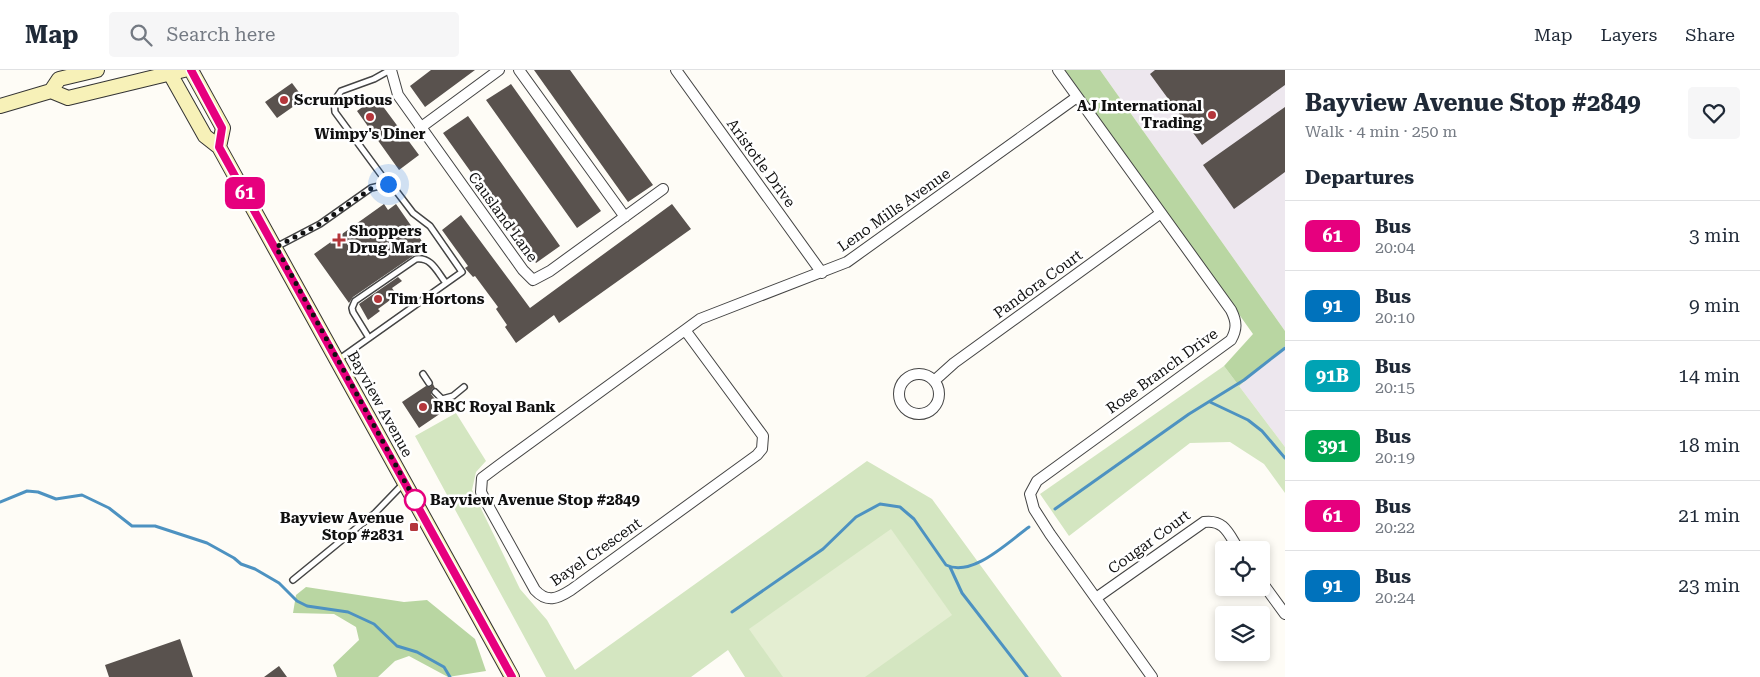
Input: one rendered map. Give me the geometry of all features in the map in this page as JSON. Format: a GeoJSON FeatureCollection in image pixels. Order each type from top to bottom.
{"type":"FeatureCollection","features":[{"type":"Feature","properties":{"kind":"main road"},"geometry":{"type":"LineString","coordinates":[[51,92],[60,79],[97,70]]}},
{"type":"Feature","properties":{"kind":"main road"},"geometry":{"type":"LineString","coordinates":[[191,70],[222,128],[219,147]]}},
{"type":"Feature","properties":{"kind":"main road"},"geometry":{"type":"LineString","coordinates":[[0,106],[51,92],[68,98],[174,71]]}},
{"type":"Feature","properties":{"kind":"main road","name":"Bayview Avenue"},"geometry":{"type":"LineString","coordinates":[[174,71],[205,136],[219,147],[276,247],[512,677]]}},
{"type":"Feature","properties":{"kind":"street","name":"Causland Lane"},"geometry":{"type":"LineString","coordinates":[[391,70],[398,95],[420,128],[522,270],[532,280],[540,278],[663,189]]}},
{"type":"Feature","properties":{"kind":"street"},"geometry":{"type":"LineString","coordinates":[[420,128],[499,70]]}},
{"type":"Feature","properties":{"kind":"street"},"geometry":{"type":"LineString","coordinates":[[518,70],[625,217]]}},
{"type":"Feature","properties":{"kind":"street","name":"Aristotle Drive"},"geometry":{"type":"LineString","coordinates":[[676,70],[822,273]]}},
{"type":"Feature","properties":{"kind":"street","name":"Rose Branch Drive"},"geometry":{"type":"LineString","coordinates":[[1058,70],[1232,310],[1235,319],[1235,332],[1231,340],[1037,481],[1030,494],[1034,509],[1050,534],[1152,677]]}},
{"type":"Feature","properties":{"kind":"street","name":"Leno Mills Avenue"},"geometry":{"type":"LineString","coordinates":[[685,330],[700,319],[822,273],[857,255],[1077,97]]}},
{"type":"Feature","properties":{"kind":"street","name":"Pandora Court"},"geometry":{"type":"LineString","coordinates":[[934,381],[954,363],[1161,213]]}},
{"type":"Feature","properties":{"kind":"street","name":"Bayel Crescent"},"geometry":{"type":"LineString","coordinates":[[685,330],[763,436],[762,449],[757,455],[566,593],[551,600],[542,597],[535,590],[485,500],[482,492],[482,478],[685,330]]}},
{"type":"Feature","properties":{"kind":"street","name":"Cougar Court"},"geometry":{"type":"LineString","coordinates":[[1096,598],[1204,522],[1220,523],[1234,541]]}},
{"type":"Feature","properties":{"kind":"street"},"geometry":{"type":"LineString","coordinates":[[1270,593],[1285,614]]}},
{"type":"Feature","properties":{"kind":"lane"},"geometry":{"type":"LineString","coordinates":[[338,360],[462,272],[430,226],[413,213],[397,192],[388,184],[335,112],[334,106],[341,91],[374,79],[391,70]]}},
{"type":"Feature","properties":{"kind":"lane"},"geometry":{"type":"LineString","coordinates":[[276,247],[320,224],[372,188],[388,184]]}},
{"type":"Feature","properties":{"kind":"lane"},"geometry":{"type":"LineString","coordinates":[[369,338],[353,312],[352,308],[355,300],[416,259],[423,258],[429,261],[446,283]]}},
{"type":"Feature","properties":{"kind":"lane"},"geometry":{"type":"LineString","coordinates":[[423,374],[429,383]]}},
{"type":"Feature","properties":{"kind":"lane"},"geometry":{"type":"LineString","coordinates":[[434,392],[442,399],[446,399],[464,387]]}},
{"type":"Feature","properties":{"kind":"lane"},"geometry":{"type":"LineString","coordinates":[[293,580],[376,513],[405,482]]}},
{"type":"Feature","properties":{"kind":"shaded area"},"geometry":{"type":"Polygon","coordinates":[[[1100,70],[1285,70],[1285,331],[1100,70]]]}},
{"type":"Feature","properties":{"kind":"shaded area"},"geometry":{"type":"Polygon","coordinates":[[[1285,346],[1285,447],[1239,386],[1285,346]]]}},
{"type":"Feature","properties":{"kind":"green space"},"geometry":{"type":"Polygon","coordinates":[[[1065,70],[1100,70],[1285,331],[1285,346],[1239,386],[1224,366],[1253,334],[1065,70]]]}},
{"type":"Feature","properties":{"kind":"green space"},"geometry":{"type":"Polygon","coordinates":[[[1224,366],[1285,447],[1285,493],[1264,464],[1230,442],[1190,443],[1069,536],[1040,494],[1224,366]]]}},
{"type":"Feature","properties":{"kind":"green space"},"geometry":{"type":"Polygon","coordinates":[[[456,413],[486,461],[476,472],[472,490],[520,589],[547,620],[575,670],[867,461],[932,499],[1062,677],[745,677],[728,650],[691,677],[546,677],[415,436],[456,413]]]}},
{"type":"Feature","properties":{"kind":"green space"},"geometry":{"type":"Polygon","coordinates":[[[891,529],[952,615],[865,677],[783,677],[749,629],[891,529]]]}},
{"type":"Feature","properties":{"kind":"green space"},"geometry":{"type":"Polygon","coordinates":[[[306,587],[404,602],[427,600],[475,639],[486,671],[448,677],[409,656],[395,661],[378,677],[337,677],[333,665],[359,640],[356,627],[334,614],[293,613],[296,595],[306,587]]]}},
{"type":"Feature","properties":{"kind":"building"},"geometry":{"type":"Polygon","coordinates":[[[431,70],[475,70],[425,107],[410,86],[431,70]]]}},
{"type":"Feature","properties":{"kind":"building"},"geometry":{"type":"Polygon","coordinates":[[[534,70],[570,70],[653,185],[628,202],[534,70]]]}},
{"type":"Feature","properties":{"kind":"building","name":"AJ International Trading"},"geometry":{"type":"Polygon","coordinates":[[[1155,70],[1285,70],[1285,85],[1202,145],[1150,74],[1155,70]]]}},
{"type":"Feature","properties":{"kind":"building","name":"Scrumptious"},"geometry":{"type":"Polygon","coordinates":[[[292,83],[304,99],[277,118],[265,102],[292,83]]]}},
{"type":"Feature","properties":{"kind":"building"},"geometry":{"type":"Polygon","coordinates":[[[511,84],[601,211],[577,228],[486,100],[511,84]]]}},
{"type":"Feature","properties":{"kind":"building"},"geometry":{"type":"Polygon","coordinates":[[[376,97],[419,155],[399,170],[357,111],[376,97]]]}},
{"type":"Feature","properties":{"kind":"building"},"geometry":{"type":"Polygon","coordinates":[[[1285,107],[1285,172],[1234,209],[1203,165],[1285,107]]]}},
{"type":"Feature","properties":{"kind":"building"},"geometry":{"type":"Polygon","coordinates":[[[468,116],[560,246],[536,263],[443,133],[468,116]]]}},
{"type":"Feature","properties":{"kind":"building"},"geometry":{"type":"Polygon","coordinates":[[[384,204],[388,210],[396,204],[426,247],[353,297],[349,303],[314,254],[384,204]]]}},
{"type":"Feature","properties":{"kind":"building"},"geometry":{"type":"Polygon","coordinates":[[[672,204],[691,229],[559,323],[554,315],[516,343],[496,309],[498,307],[475,276],[473,277],[465,268],[468,266],[442,230],[461,215],[530,308],[672,204]]]}},
{"type":"Feature","properties":{"kind":"building","name":"Tim Hortons"},"geometry":{"type":"Polygon","coordinates":[[[398,277],[402,281],[392,288],[397,295],[378,309],[380,311],[368,320],[359,304],[398,277]]]}},
{"type":"Feature","properties":{"kind":"building","name":"RBC Royal Bank"},"geometry":{"type":"Polygon","coordinates":[[[433,384],[435,388],[432,389],[431,394],[444,411],[419,428],[402,402],[426,386],[430,387],[433,384]]]}},
{"type":"Feature","properties":{"kind":"building"},"geometry":{"type":"Polygon","coordinates":[[[180,639],[193,677],[109,677],[105,665],[180,639]]]}},
{"type":"Feature","properties":{"kind":"building"},"geometry":{"type":"Polygon","coordinates":[[[279,666],[287,677],[264,677],[279,666]]]}},
{"type":"Feature","properties":{"kind":"waterway"},"geometry":{"type":"LineString","coordinates":[[1055,509],[1189,414],[1244,380],[1285,348]]}},
{"type":"Feature","properties":{"kind":"waterway"},"geometry":{"type":"LineString","coordinates":[[1210,402],[1248,420],[1262,431],[1285,458]]}},
{"type":"Feature","properties":{"kind":"waterway"},"geometry":{"type":"LineString","coordinates":[[0,502],[27,491],[38,492],[56,499],[82,495],[109,508],[132,526],[155,526],[207,543],[241,564],[255,569],[279,583],[297,601],[307,606],[348,612],[374,624],[397,646],[417,652],[444,667],[450,677]]}},
{"type":"Feature","properties":{"kind":"waterway"},"geometry":{"type":"LineString","coordinates":[[732,612],[823,549],[856,517],[880,504],[900,507],[914,519],[946,565],[956,568],[978,563],[1029,527]]}},
{"type":"Feature","properties":{"kind":"waterway"},"geometry":{"type":"LineString","coordinates":[[950,567],[962,593],[1027,677]]}},
{"type":"Feature","properties":{"kind":"bus line","name":"61"},"geometry":{"type":"LineString","coordinates":[[191,70],[222,128],[219,147],[276,247],[512,677]]}},
{"type":"Feature","properties":{"kind":"place","name":"Scrumptious"},"geometry":{"type":"Point","coordinates":[284,100]}},
{"type":"Feature","properties":{"kind":"place","name":"AJ International Trading"},"geometry":{"type":"Point","coordinates":[1212,115]}},
{"type":"Feature","properties":{"kind":"place","name":"Wimpy's Diner"},"geometry":{"type":"Point","coordinates":[370,117]}},
{"type":"Feature","properties":{"kind":"place","name":"Shoppers Drug Mart"},"geometry":{"type":"Point","coordinates":[339,240]}},
{"type":"Feature","properties":{"kind":"place","name":"Tim Hortons"},"geometry":{"type":"Point","coordinates":[378,299]}},
{"type":"Feature","properties":{"kind":"place","name":"RBC Royal Bank"},"geometry":{"type":"Point","coordinates":[423,407]}},
{"type":"Feature","properties":{"kind":"place","name":"Bayview Avenue Stop #2849"},"geometry":{"type":"Point","coordinates":[415,500]}},
{"type":"Feature","properties":{"kind":"place","name":"Bayview Avenue Stop #2831"},"geometry":{"type":"Point","coordinates":[414,527]}},
{"type":"Feature","properties":{"kind":"route"},"geometry":{"type":"LineString","coordinates":[[388,184],[372,188],[320,224],[276,247],[415,500]]}}]}
